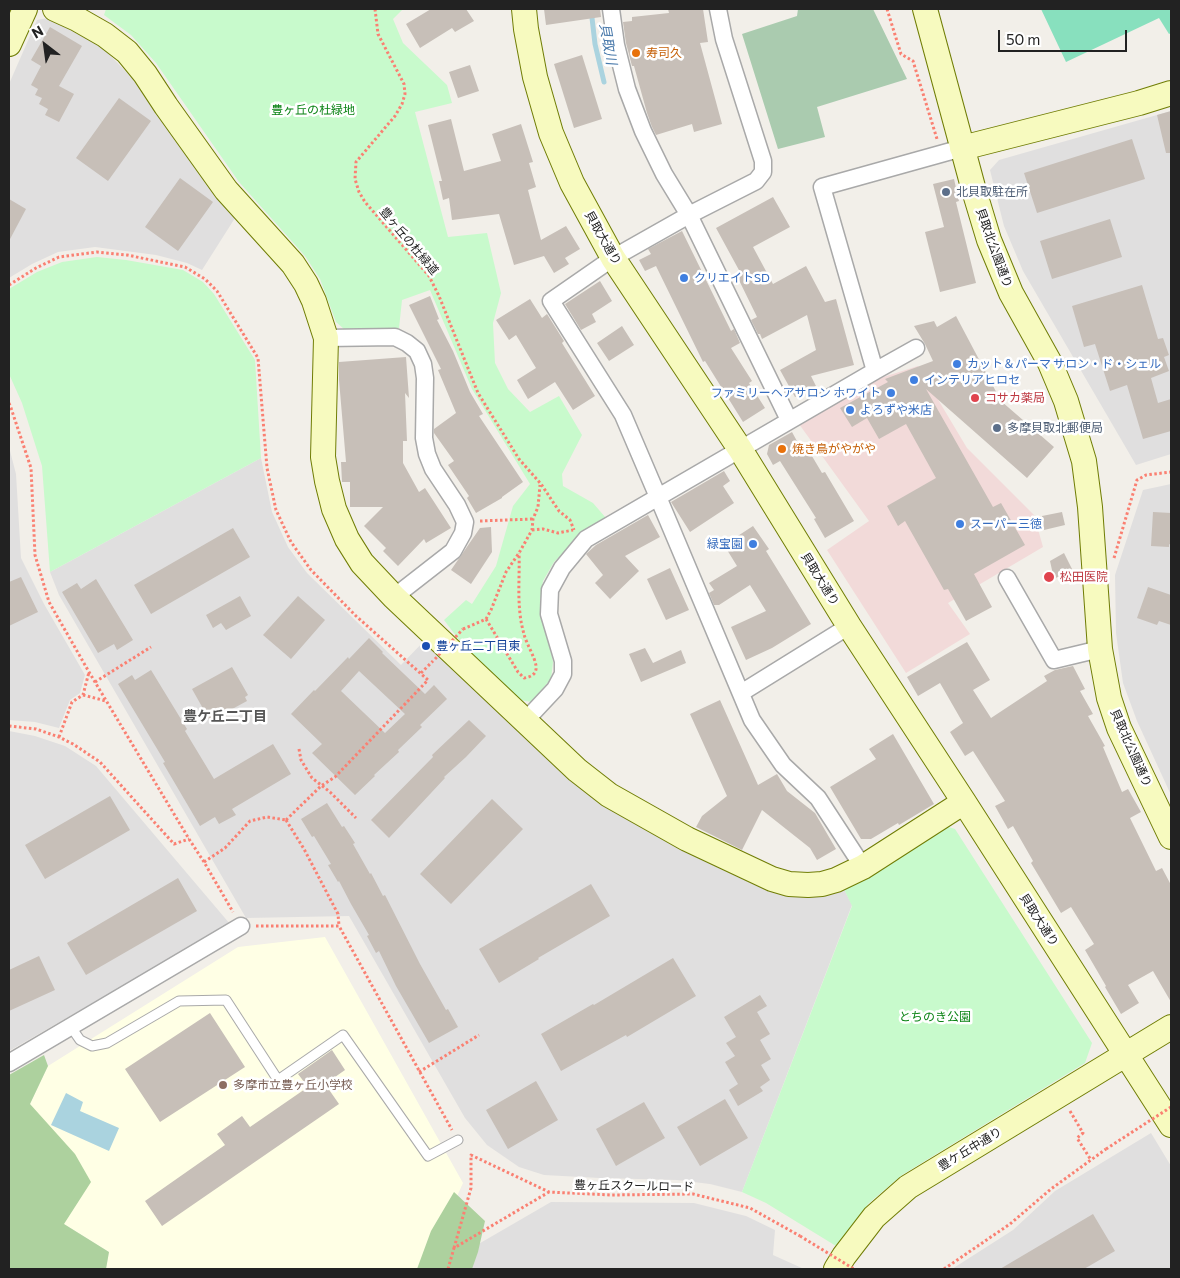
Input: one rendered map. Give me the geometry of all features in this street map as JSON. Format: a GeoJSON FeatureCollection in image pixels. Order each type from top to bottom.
{"type":"FeatureCollection","features":[{"type":"Feature","properties":{"kind":"street"},"geometry":{"type":"LineString","coordinates":[[9,44],[25,9]]}},
{"type":"Feature","properties":{"kind":"street"},"geometry":{"type":"LineString","coordinates":[[55,9],[77,18],[105,35],[127,52],[145,74],[226,190],[293,264],[306,284],[314,301],[326,338],[324,456],[327,482],[334,510],[346,539],[362,562],[394,597],[577,770],[609,794],[687,839],[772,879],[789,884],[808,886],[836,880],[863,867],[964,802]]}},
{"type":"Feature","properties":{"kind":"street","name":"貝取大通り"},"geometry":{"type":"LineString","coordinates":[[524,9],[535,78],[552,133],[572,183],[613,258],[740,449],[849,626],[1171,1125]]}},
{"type":"Feature","properties":{"kind":"street"},"geometry":{"type":"LineString","coordinates":[[611,9],[616,45],[626,89],[633,108],[664,174],[689,215],[789,420]]}},
{"type":"Feature","properties":{"kind":"street"},"geometry":{"type":"LineString","coordinates":[[718,9],[724,39],[763,161],[763,172],[756,181],[689,215],[613,258],[551,301],[622,415],[752,720],[783,765],[818,798],[863,867]]}},
{"type":"Feature","properties":{"kind":"street","name":"貝取北公園通り"},"geometry":{"type":"LineString","coordinates":[[925,9],[958,150],[973,187],[989,240],[1011,293],[1050,363],[1066,401],[1084,461],[1090,507],[1100,649],[1109,698],[1119,728],[1171,837]]}},
{"type":"Feature","properties":{"kind":"street"},"geometry":{"type":"LineString","coordinates":[[875,371],[822,187],[1171,93]]}},
{"type":"Feature","properties":{"kind":"street"},"geometry":{"type":"LineString","coordinates":[[326,338],[396,337],[417,351],[423,364],[425,378],[424,438],[427,454],[432,469],[457,505],[465,522],[463,533],[453,551],[394,597]]}},
{"type":"Feature","properties":{"kind":"street"},"geometry":{"type":"LineString","coordinates":[[525,721],[555,689],[564,674],[563,661],[549,614],[550,590],[580,534],[658,497],[916,348]]}},
{"type":"Feature","properties":{"kind":"street"},"geometry":{"type":"LineString","coordinates":[[1007,578],[1054,660],[1100,649]]}},
{"type":"Feature","properties":{"kind":"street"},"geometry":{"type":"LineString","coordinates":[[741,693],[849,626]]}},
{"type":"Feature","properties":{"kind":"street"},"geometry":{"type":"LineString","coordinates":[[9,1064],[241,926]]}},
{"type":"Feature","properties":{"kind":"street"},"geometry":{"type":"LineString","coordinates":[[1126,1054],[1171,1027]]}},
{"type":"Feature","properties":{"kind":"street","name":"豊ケ丘中通り"},"geometry":{"type":"LineString","coordinates":[[836,1269],[874,1217],[908,1188],[1126,1054]]}},
{"type":"Feature","properties":{"kind":"lane"},"geometry":{"type":"LineString","coordinates":[[71,1027],[80,1040],[92,1046],[107,1043],[179,1001],[226,1000],[278,1080],[343,1035],[428,1156],[458,1140]]}},
{"type":"Feature","properties":{"kind":"path","name":"豊ヶ丘の杜緑道"},"geometry":{"type":"LineString","coordinates":[[375,9],[378,34],[404,84],[405,94],[395,116],[356,162],[355,179],[359,192],[365,202],[428,276],[439,296],[478,394],[519,459],[559,511],[570,520],[580,534]]}},
{"type":"Feature","properties":{"kind":"path"},"geometry":{"type":"LineString","coordinates":[[887,9],[902,54],[913,61],[937,140],[948,139],[958,150]]}},
{"type":"Feature","properties":{"kind":"path"},"geometry":{"type":"LineString","coordinates":[[9,285],[36,268],[59,257],[97,252],[127,255],[185,267],[205,279],[217,291],[258,358],[267,468],[276,510],[292,542],[311,570],[356,616],[428,680],[335,777],[321,786],[286,820]]}},
{"type":"Feature","properties":{"kind":"path"},"geometry":{"type":"LineString","coordinates":[[9,403],[31,468],[35,554],[49,602],[241,926],[339,926]]}},
{"type":"Feature","properties":{"kind":"path"},"geometry":{"type":"LineString","coordinates":[[1114,559],[1137,480],[1146,475],[1171,472]]}},
{"type":"Feature","properties":{"kind":"path"},"geometry":{"type":"LineString","coordinates":[[421,673],[463,629],[486,619],[506,572],[532,530],[533,520],[538,507],[540,484]]}},
{"type":"Feature","properties":{"kind":"path"},"geometry":{"type":"LineString","coordinates":[[465,522],[533,520]]}},
{"type":"Feature","properties":{"kind":"path"},"geometry":{"type":"LineString","coordinates":[[532,530],[580,534]]}},
{"type":"Feature","properties":{"kind":"path"},"geometry":{"type":"LineString","coordinates":[[486,619],[518,672],[524,678],[531,677],[535,673],[536,667],[524,634],[518,606],[519,553]]}},
{"type":"Feature","properties":{"kind":"path"},"geometry":{"type":"LineString","coordinates":[[95,682],[151,647]]}},
{"type":"Feature","properties":{"kind":"path"},"geometry":{"type":"LineString","coordinates":[[59,737],[72,702],[83,695],[89,672]]}},
{"type":"Feature","properties":{"kind":"path"},"geometry":{"type":"LineString","coordinates":[[83,695],[106,701]]}},
{"type":"Feature","properties":{"kind":"path"},"geometry":{"type":"LineString","coordinates":[[9,726],[36,729],[74,744],[100,762],[174,844],[189,838]]}},
{"type":"Feature","properties":{"kind":"path"},"geometry":{"type":"LineString","coordinates":[[299,749],[301,760],[312,778],[330,792],[356,818]]}},
{"type":"Feature","properties":{"kind":"path"},"geometry":{"type":"LineString","coordinates":[[204,862],[225,848],[250,821],[266,817],[286,820],[304,849],[338,914],[339,926],[458,1140]]}},
{"type":"Feature","properties":{"kind":"path"},"geometry":{"type":"LineString","coordinates":[[419,1072],[479,1035]]}},
{"type":"Feature","properties":{"kind":"path"},"geometry":{"type":"LineString","coordinates":[[1066,1104],[1083,1133],[1077,1138],[1091,1160]]}},
{"type":"Feature","properties":{"kind":"path"},"geometry":{"type":"LineString","coordinates":[[944,1269],[1010,1224],[1051,1189],[1106,1149],[1171,1107]]}},
{"type":"Feature","properties":{"kind":"path"},"geometry":{"type":"LineString","coordinates":[[448,1269],[470,1188],[471,1155],[549,1192]]}},
{"type":"Feature","properties":{"kind":"path"},"geometry":{"type":"LineString","coordinates":[[454,1248],[549,1192]]}},
{"type":"Feature","properties":{"kind":"path","name":"豊ヶ丘スクールロード"},"geometry":{"type":"LineString","coordinates":[[549,1192],[611,1195],[693,1194],[750,1208],[854,1269]]}},
{"type":"Feature","properties":{"kind":"shaded area"},"geometry":{"type":"Polygon","coordinates":[[[798,9],[873,9],[907,79],[817,107],[825,137],[778,149],[742,34],[797,16],[798,9]]]}},
{"type":"Feature","properties":{"kind":"shaded area"},"geometry":{"type":"Polygon","coordinates":[[[48,18],[102,47],[134,80],[235,218],[202,270],[187,263],[156,255],[95,247],[58,252],[32,264],[9,278],[9,84],[37,20],[48,18]]]}},
{"type":"Feature","properties":{"kind":"shaded area"},"geometry":{"type":"Polygon","coordinates":[[[1171,111],[1171,454],[1136,465],[1023,271],[1004,226],[990,170],[999,160],[1171,111]]]}},
{"type":"Feature","properties":{"kind":"shaded area"},"geometry":{"type":"Polygon","coordinates":[[[918,366],[967,448],[1034,515],[1043,547],[948,603],[970,634],[906,673],[827,550],[869,521],[799,424],[877,379],[918,366]]]}},
{"type":"Feature","properties":{"kind":"shaded area"},"geometry":{"type":"Polygon","coordinates":[[[9,447],[16,474],[21,558],[44,604],[85,675],[80,693],[70,700],[59,728],[35,722],[9,720],[9,447]]]}},
{"type":"Feature","properties":{"kind":"shaded area"},"geometry":{"type":"Polygon","coordinates":[[[261,458],[272,512],[288,547],[307,573],[401,665],[426,639],[683,848],[843,887],[852,905],[742,1192],[710,1184],[677,1180],[544,1175],[519,1167],[487,1145],[465,1118],[349,916],[246,918],[59,595],[50,572],[261,458]]]}},
{"type":"Feature","properties":{"kind":"shaded area"},"geometry":{"type":"Polygon","coordinates":[[[1171,484],[1171,795],[1137,721],[1123,683],[1116,633],[1115,575],[1143,490],[1171,484]]]}},
{"type":"Feature","properties":{"kind":"shaded area"},"geometry":{"type":"Polygon","coordinates":[[[9,731],[35,736],[65,746],[96,766],[230,924],[9,1051],[9,731]]]}},
{"type":"Feature","properties":{"kind":"shaded area","name":"多摩市立豊ヶ丘小学校"},"geometry":{"type":"Polygon","coordinates":[[[325,937],[463,1183],[424,1269],[106,1269],[109,1252],[64,1224],[30,1104],[48,1066],[238,947],[325,937]]]}},
{"type":"Feature","properties":{"kind":"shaded area"},"geometry":{"type":"Polygon","coordinates":[[[1151,1133],[1171,1166],[1171,1269],[952,1269],[1013,1230],[1055,1191],[1151,1133]]]}},
{"type":"Feature","properties":{"kind":"shaded area"},"geometry":{"type":"Polygon","coordinates":[[[551,1202],[694,1203],[746,1216],[775,1230],[773,1255],[804,1269],[457,1269],[463,1253],[551,1202]]]}},
{"type":"Feature","properties":{"kind":"green space","name":"豊ヶ丘の杜緑地"},"geometry":{"type":"Polygon","coordinates":[[[106,9],[403,9],[393,19],[403,43],[447,85],[452,103],[415,112],[448,237],[487,233],[501,293],[493,323],[495,363],[508,389],[530,412],[559,396],[582,435],[562,474],[563,486],[593,503],[606,518],[587,530],[554,562],[543,581],[540,603],[553,662],[551,679],[531,702],[520,700],[462,644],[444,620],[466,600],[472,604],[496,566],[513,506],[530,484],[472,389],[430,290],[402,300],[399,328],[344,329],[336,322],[320,279],[305,256],[239,182],[156,63],[131,35],[104,15],[106,9]]]}},
{"type":"Feature","properties":{"kind":"green space"},"geometry":{"type":"Polygon","coordinates":[[[1041,9],[1171,9],[1171,33],[1169,34],[1159,18],[1066,62],[1041,9]]]}},
{"type":"Feature","properties":{"kind":"green space"},"geometry":{"type":"Polygon","coordinates":[[[97,257],[183,270],[203,282],[214,294],[255,360],[261,458],[50,572],[42,466],[22,403],[9,374],[9,289],[37,272],[62,262],[97,257]]]}},
{"type":"Feature","properties":{"kind":"green space","name":"とちのき公園"},"geometry":{"type":"Polygon","coordinates":[[[942,825],[955,829],[1092,1043],[1085,1063],[902,1175],[869,1203],[836,1246],[766,1203],[742,1192],[852,906],[843,887],[942,825]]]}},
{"type":"Feature","properties":{"kind":"green space"},"geometry":{"type":"Polygon","coordinates":[[[44,1055],[48,1066],[30,1104],[75,1154],[91,1182],[64,1224],[109,1252],[106,1269],[9,1269],[9,1075],[44,1055]]]}},
{"type":"Feature","properties":{"kind":"green space"},"geometry":{"type":"Polygon","coordinates":[[[454,1192],[485,1221],[472,1269],[417,1269],[431,1231],[454,1192]]]}},
{"type":"Feature","properties":{"kind":"water"},"geometry":{"type":"Polygon","coordinates":[[[66,1093],[83,1102],[80,1111],[119,1128],[109,1151],[51,1125],[66,1093]]]}},
{"type":"Feature","properties":{"kind":"building"},"geometry":{"type":"Polygon","coordinates":[[[431,9],[466,9],[474,21],[455,32],[452,28],[420,48],[406,24],[431,9]]]}},
{"type":"Feature","properties":{"kind":"building"},"geometry":{"type":"Polygon","coordinates":[[[544,9],[600,9],[601,17],[546,25],[544,9]]]}},
{"type":"Feature","properties":{"kind":"building"},"geometry":{"type":"Polygon","coordinates":[[[668,9],[703,9],[708,42],[700,43],[722,124],[694,132],[692,124],[656,135],[652,127],[634,66],[632,66],[623,22],[632,21],[632,17],[669,13],[668,9]]]}},
{"type":"Feature","properties":{"kind":"building"},"geometry":{"type":"Polygon","coordinates":[[[50,27],[82,46],[59,86],[74,94],[59,122],[45,115],[48,109],[39,104],[42,98],[35,95],[38,89],[31,85],[41,66],[31,60],[50,27]]]}},
{"type":"Feature","properties":{"kind":"building"},"geometry":{"type":"Polygon","coordinates":[[[582,55],[602,119],[574,128],[554,64],[582,55]]]}},
{"type":"Feature","properties":{"kind":"building"},"geometry":{"type":"Polygon","coordinates":[[[470,65],[479,91],[458,98],[449,72],[470,65]]]}},
{"type":"Feature","properties":{"kind":"building"},"geometry":{"type":"Polygon","coordinates":[[[119,98],[151,121],[108,181],[76,158],[119,98]]]}},
{"type":"Feature","properties":{"kind":"building"},"geometry":{"type":"Polygon","coordinates":[[[1171,111],[1171,153],[1166,153],[1157,115],[1171,111]]]}},
{"type":"Feature","properties":{"kind":"building"},"geometry":{"type":"Polygon","coordinates":[[[451,119],[464,171],[501,161],[492,134],[521,124],[533,162],[529,163],[536,187],[528,190],[541,240],[566,226],[580,249],[565,258],[569,264],[554,273],[544,256],[514,265],[499,214],[452,220],[449,198],[443,200],[439,181],[442,181],[428,125],[451,119]]]}},
{"type":"Feature","properties":{"kind":"building"},"geometry":{"type":"Polygon","coordinates":[[[1132,139],[1145,179],[1037,213],[1024,173],[1132,139]]]}},
{"type":"Feature","properties":{"kind":"building"},"geometry":{"type":"Polygon","coordinates":[[[180,178],[213,202],[178,251],[145,227],[180,178]]]}},
{"type":"Feature","properties":{"kind":"building"},"geometry":{"type":"Polygon","coordinates":[[[954,179],[959,201],[956,202],[976,283],[940,292],[925,232],[944,227],[933,184],[954,179]]]}},
{"type":"Feature","properties":{"kind":"building"},"geometry":{"type":"Polygon","coordinates":[[[773,197],[790,227],[753,247],[773,284],[806,266],[825,302],[836,299],[854,365],[811,376],[816,386],[795,397],[780,370],[816,350],[807,315],[762,339],[751,320],[757,317],[736,274],[740,272],[716,228],[773,197]]]}},
{"type":"Feature","properties":{"kind":"building"},"geometry":{"type":"Polygon","coordinates":[[[9,199],[26,209],[9,241],[9,199]]]}},
{"type":"Feature","properties":{"kind":"building"},"geometry":{"type":"Polygon","coordinates":[[[1110,219],[1122,257],[1052,279],[1040,241],[1110,219]]]}},
{"type":"Feature","properties":{"kind":"building"},"geometry":{"type":"Polygon","coordinates":[[[682,231],[731,331],[734,329],[740,343],[731,348],[752,381],[749,383],[765,408],[743,422],[705,361],[703,362],[656,266],[645,271],[639,260],[651,254],[648,249],[682,231]]]}},
{"type":"Feature","properties":{"kind":"building"},"geometry":{"type":"Polygon","coordinates":[[[600,281],[612,301],[592,314],[596,322],[581,330],[565,304],[600,281]]]}},
{"type":"Feature","properties":{"kind":"building"},"geometry":{"type":"Polygon","coordinates":[[[1142,285],[1158,339],[1163,338],[1169,355],[1164,357],[1169,371],[1151,378],[1158,403],[1171,399],[1171,431],[1143,439],[1127,385],[1110,391],[1095,344],[1084,347],[1072,306],[1142,285]]]}},
{"type":"Feature","properties":{"kind":"building"},"geometry":{"type":"Polygon","coordinates":[[[430,296],[439,319],[437,320],[453,351],[470,392],[483,414],[479,416],[523,482],[502,498],[476,513],[467,498],[469,496],[448,465],[454,461],[434,433],[434,429],[456,413],[438,370],[441,369],[409,305],[430,296]]]}},
{"type":"Feature","properties":{"kind":"building"},"geometry":{"type":"Polygon","coordinates":[[[530,299],[542,318],[547,314],[564,341],[562,343],[595,396],[573,410],[555,382],[528,399],[517,380],[536,368],[516,335],[509,340],[496,320],[530,299]]]}},
{"type":"Feature","properties":{"kind":"building"},"geometry":{"type":"Polygon","coordinates":[[[956,316],[1001,401],[1054,447],[1027,478],[926,389],[993,507],[1001,503],[1025,545],[974,574],[992,607],[966,621],[948,589],[944,590],[905,521],[898,526],[887,506],[936,478],[906,424],[879,439],[867,418],[852,427],[840,408],[888,382],[885,379],[933,361],[914,326],[934,321],[937,327],[956,316]]]}},
{"type":"Feature","properties":{"kind":"building"},"geometry":{"type":"Polygon","coordinates":[[[622,326],[634,345],[609,361],[597,343],[622,326]]]}},
{"type":"Feature","properties":{"kind":"building"},"geometry":{"type":"Polygon","coordinates":[[[406,357],[409,398],[405,393],[407,441],[403,441],[403,463],[419,492],[425,488],[451,528],[426,543],[424,539],[398,566],[383,551],[386,548],[364,526],[383,507],[350,507],[350,482],[342,482],[341,462],[346,462],[339,362],[406,357]]]}},
{"type":"Feature","properties":{"kind":"building"},"geometry":{"type":"Polygon","coordinates":[[[792,432],[804,454],[809,451],[822,473],[825,472],[854,521],[825,538],[814,519],[816,518],[780,461],[773,465],[767,454],[769,445],[792,432]]]}},
{"type":"Feature","properties":{"kind":"building"},"geometry":{"type":"Polygon","coordinates":[[[724,471],[730,481],[723,486],[734,503],[690,532],[671,502],[724,471]]]}},
{"type":"Feature","properties":{"kind":"building"},"geometry":{"type":"Polygon","coordinates":[[[1062,512],[1065,525],[1044,530],[1042,516],[1062,512]]]}},
{"type":"Feature","properties":{"kind":"building"},"geometry":{"type":"Polygon","coordinates":[[[1153,512],[1171,513],[1171,545],[1169,544],[1169,547],[1151,546],[1153,512]]]}},
{"type":"Feature","properties":{"kind":"building"},"geometry":{"type":"Polygon","coordinates":[[[648,515],[660,537],[625,556],[639,571],[610,599],[595,583],[603,575],[586,554],[596,545],[648,515]]]}},
{"type":"Feature","properties":{"kind":"building"},"geometry":{"type":"Polygon","coordinates":[[[753,526],[769,549],[766,551],[811,624],[772,648],[746,660],[731,627],[766,611],[750,585],[719,605],[714,605],[709,593],[714,590],[709,583],[737,566],[724,545],[753,526]]]}},
{"type":"Feature","properties":{"kind":"building"},"geometry":{"type":"Polygon","coordinates":[[[491,527],[492,552],[471,584],[451,570],[480,528],[491,527]]]}},
{"type":"Feature","properties":{"kind":"building"},"geometry":{"type":"Polygon","coordinates":[[[233,528],[250,557],[151,614],[134,585],[233,528]]]}},
{"type":"Feature","properties":{"kind":"building"},"geometry":{"type":"Polygon","coordinates":[[[1064,553],[1072,569],[1054,579],[1050,561],[1064,553]]]}},
{"type":"Feature","properties":{"kind":"building"},"geometry":{"type":"Polygon","coordinates":[[[670,568],[689,610],[666,620],[647,579],[670,568]]]}},
{"type":"Feature","properties":{"kind":"building"},"geometry":{"type":"Polygon","coordinates":[[[21,577],[38,612],[9,626],[9,582],[21,577]]]}},
{"type":"Feature","properties":{"kind":"building"},"geometry":{"type":"Polygon","coordinates":[[[96,579],[133,640],[117,650],[114,644],[98,653],[62,592],[77,583],[81,589],[96,579]]]}},
{"type":"Feature","properties":{"kind":"building"},"geometry":{"type":"Polygon","coordinates":[[[1148,587],[1171,595],[1171,625],[1159,621],[1157,625],[1137,618],[1148,587]]]}},
{"type":"Feature","properties":{"kind":"building"},"geometry":{"type":"Polygon","coordinates":[[[240,596],[251,616],[226,630],[221,623],[213,628],[206,615],[240,596]]]}},
{"type":"Feature","properties":{"kind":"building"},"geometry":{"type":"Polygon","coordinates":[[[298,596],[325,620],[291,659],[263,635],[298,596]]]}},
{"type":"Feature","properties":{"kind":"building"},"geometry":{"type":"Polygon","coordinates":[[[369,638],[425,694],[434,685],[447,699],[420,725],[422,727],[398,750],[399,752],[355,795],[312,753],[322,744],[291,714],[348,657],[349,659],[369,638]],[[359,671],[341,691],[385,733],[405,714],[359,671]]]}},
{"type":"Feature","properties":{"kind":"building"},"geometry":{"type":"Polygon","coordinates":[[[967,642],[990,680],[973,690],[991,718],[1047,681],[1044,676],[1055,670],[1073,666],[1085,689],[1080,691],[1093,714],[1088,716],[1105,746],[1103,747],[1122,792],[1128,789],[1141,812],[1130,818],[1156,871],[1162,868],[1171,885],[1171,1002],[1153,971],[1128,985],[1139,1003],[1121,1014],[1085,950],[1094,944],[1071,907],[1061,913],[1031,863],[1033,861],[1013,826],[1008,829],[995,806],[1005,801],[973,751],[965,756],[950,732],[963,723],[940,683],[918,696],[907,677],[967,642]]]}},
{"type":"Feature","properties":{"kind":"building"},"geometry":{"type":"Polygon","coordinates":[[[645,648],[653,663],[681,650],[686,663],[641,682],[629,654],[645,648]]]}},
{"type":"Feature","properties":{"kind":"building"},"geometry":{"type":"Polygon","coordinates":[[[232,667],[248,695],[245,697],[247,701],[210,721],[192,689],[232,667]]]}},
{"type":"Feature","properties":{"kind":"building"},"geometry":{"type":"Polygon","coordinates":[[[151,670],[187,729],[185,731],[214,779],[273,744],[291,774],[232,809],[236,815],[219,824],[215,817],[200,826],[163,763],[165,762],[118,684],[132,675],[135,680],[151,670]]]}},
{"type":"Feature","properties":{"kind":"building"},"geometry":{"type":"Polygon","coordinates":[[[720,700],[758,785],[777,774],[787,791],[815,813],[836,849],[817,860],[810,848],[762,810],[742,850],[696,827],[702,816],[727,796],[690,714],[720,700]]]}},
{"type":"Feature","properties":{"kind":"building"},"geometry":{"type":"Polygon","coordinates":[[[469,720],[486,736],[444,777],[389,838],[371,820],[433,757],[432,755],[469,720]]]}},
{"type":"Feature","properties":{"kind":"building"},"geometry":{"type":"Polygon","coordinates":[[[893,734],[934,804],[871,839],[861,839],[830,787],[876,759],[869,749],[893,734]]]}},
{"type":"Feature","properties":{"kind":"building"},"geometry":{"type":"Polygon","coordinates":[[[110,796],[130,830],[45,879],[25,845],[110,796]]]}},
{"type":"Feature","properties":{"kind":"building"},"geometry":{"type":"Polygon","coordinates":[[[492,799],[523,829],[451,904],[420,874],[492,799]]]}},
{"type":"Feature","properties":{"kind":"building"},"geometry":{"type":"Polygon","coordinates":[[[327,803],[355,843],[353,844],[383,896],[385,895],[420,964],[458,1027],[429,1043],[396,986],[379,951],[376,953],[367,936],[369,935],[328,865],[331,864],[301,819],[327,803]]]}},
{"type":"Feature","properties":{"kind":"building"},"geometry":{"type":"Polygon","coordinates":[[[178,878],[197,911],[86,975],[67,943],[178,878]]]}},
{"type":"Feature","properties":{"kind":"building"},"geometry":{"type":"Polygon","coordinates":[[[591,884],[610,916],[499,983],[479,949],[591,884]]]}},
{"type":"Feature","properties":{"kind":"building"},"geometry":{"type":"Polygon","coordinates":[[[39,956],[55,990],[9,1011],[9,970],[39,956]]]}},
{"type":"Feature","properties":{"kind":"building"},"geometry":{"type":"Polygon","coordinates":[[[673,958],[696,996],[627,1037],[626,1035],[561,1071],[541,1034],[673,958]]]}},
{"type":"Feature","properties":{"kind":"building"},"geometry":{"type":"Polygon","coordinates":[[[760,995],[767,1006],[757,1012],[770,1034],[760,1040],[771,1059],[761,1065],[770,1080],[760,1087],[763,1091],[738,1106],[729,1090],[738,1084],[725,1062],[735,1056],[726,1043],[736,1037],[724,1017],[760,995]]]}},
{"type":"Feature","properties":{"kind":"building"},"geometry":{"type":"Polygon","coordinates":[[[210,1013],[245,1067],[160,1122],[125,1069],[210,1013]]]}},
{"type":"Feature","properties":{"kind":"building"},"geometry":{"type":"Polygon","coordinates":[[[332,1050],[345,1070],[325,1084],[339,1104],[162,1226],[145,1201],[225,1145],[217,1134],[242,1116],[250,1127],[308,1087],[298,1074],[332,1050]]]}},
{"type":"Feature","properties":{"kind":"building"},"geometry":{"type":"Polygon","coordinates":[[[536,1081],[558,1120],[508,1149],[486,1110],[536,1081]]]}},
{"type":"Feature","properties":{"kind":"building"},"geometry":{"type":"Polygon","coordinates":[[[725,1099],[748,1138],[700,1166],[677,1127],[725,1099]]]}},
{"type":"Feature","properties":{"kind":"building"},"geometry":{"type":"Polygon","coordinates":[[[644,1102],[665,1138],[616,1166],[596,1129],[644,1102]]]}},
{"type":"Feature","properties":{"kind":"building"},"geometry":{"type":"Polygon","coordinates":[[[1093,1214],[1115,1251],[1084,1269],[1000,1269],[1093,1214]]]}},
{"type":"Feature","properties":{"kind":"waterway","name":"貝取川"},"geometry":{"type":"LineString","coordinates":[[591,9],[595,44],[604,82]]}},
{"type":"Feature","properties":{"kind":"place","name":"寿司久"},"geometry":{"type":"Point","coordinates":[636,53]}},
{"type":"Feature","properties":{"kind":"place","name":"北貝取駐在所"},"geometry":{"type":"Point","coordinates":[946,192]}},
{"type":"Feature","properties":{"kind":"place","name":"クリエイトSD"},"geometry":{"type":"Point","coordinates":[684,278]}},
{"type":"Feature","properties":{"kind":"place","name":"カット＆パーマ サロン・ド・シェル"},"geometry":{"type":"Point","coordinates":[957,364]}},
{"type":"Feature","properties":{"kind":"place","name":"インテリアヒロセ"},"geometry":{"type":"Point","coordinates":[914,380]}},
{"type":"Feature","properties":{"kind":"place","name":"ファミリーヘアサロン ホワイト"},"geometry":{"type":"Point","coordinates":[891,393]}},
{"type":"Feature","properties":{"kind":"place","name":"コサカ薬局"},"geometry":{"type":"Point","coordinates":[975,398]}},
{"type":"Feature","properties":{"kind":"place","name":"よろずや米店"},"geometry":{"type":"Point","coordinates":[850,410]}},
{"type":"Feature","properties":{"kind":"place","name":"多摩貝取北郵便局"},"geometry":{"type":"Point","coordinates":[997,428]}},
{"type":"Feature","properties":{"kind":"place","name":"焼き鳥がやがや"},"geometry":{"type":"Point","coordinates":[782,449]}},
{"type":"Feature","properties":{"kind":"place","name":"スーパー三徳"},"geometry":{"type":"Point","coordinates":[960,524]}},
{"type":"Feature","properties":{"kind":"place","name":"緑宝園"},"geometry":{"type":"Point","coordinates":[753,544]}},
{"type":"Feature","properties":{"kind":"place","name":"松田医院"},"geometry":{"type":"Point","coordinates":[1049,577]}},
{"type":"Feature","properties":{"kind":"place","name":"豊ヶ丘二丁目東"},"geometry":{"type":"Point","coordinates":[426,646]}},
{"type":"Feature","properties":{"kind":"place","name":"多摩市立豊ヶ丘小学校"},"geometry":{"type":"Point","coordinates":[223,1085]}},
{"type":"Feature","properties":{"kind":"district","name":"豊ケ丘二丁目"},"geometry":{"type":"Point","coordinates":[225,716]}}]}
